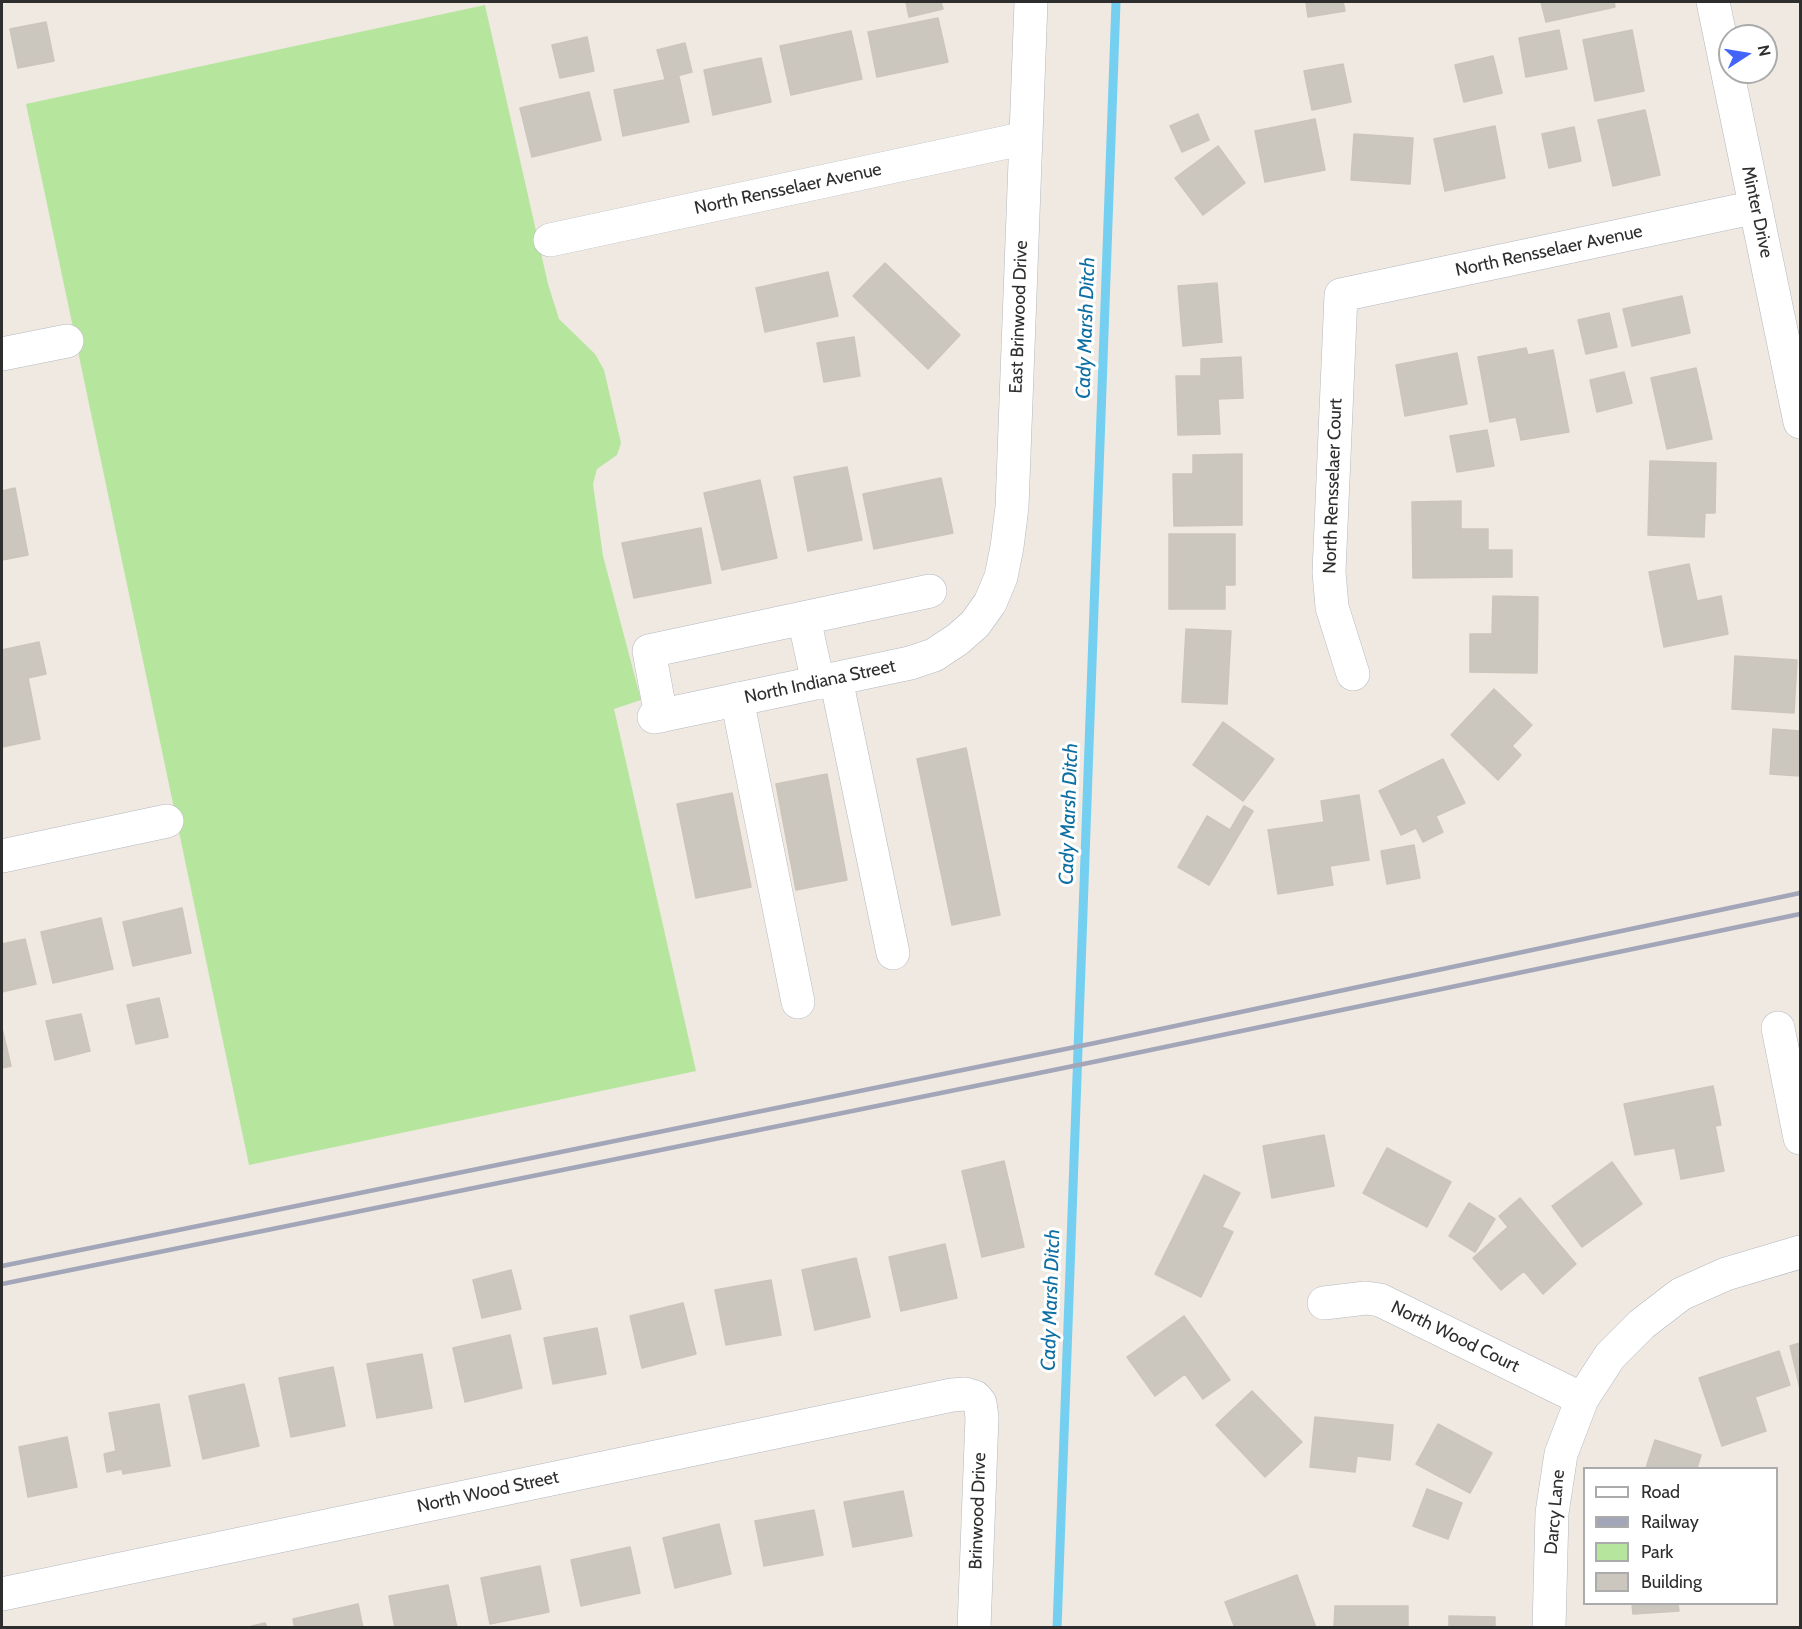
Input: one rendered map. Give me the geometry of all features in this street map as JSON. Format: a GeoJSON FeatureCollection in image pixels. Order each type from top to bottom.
{"type":"FeatureCollection","features":[{"type":"Feature","properties":{"kind":"street","name":"East Brinwood Drive"},"geometry":{"type":"LineString","coordinates":[[975,624],[990,603],[1001,577],[1012,507],[1031,2]]}},
{"type":"Feature","properties":{"kind":"street","name":"Minter Drive"},"geometry":{"type":"LineString","coordinates":[[1713,2],[1800,422]]}},
{"type":"Feature","properties":{"kind":"street","name":"North Rensselaer Avenue"},"geometry":{"type":"LineString","coordinates":[[550,240],[1026,138]]}},
{"type":"Feature","properties":{"kind":"street","name":"North Rensselaer Avenue"},"geometry":{"type":"LineString","coordinates":[[1341,295],[1756,207]]}},
{"type":"Feature","properties":{"kind":"street","name":"North Rensselaer Court"},"geometry":{"type":"LineString","coordinates":[[1341,295],[1329,572],[1332,607],[1353,674]]}},
{"type":"Feature","properties":{"kind":"street"},"geometry":{"type":"LineString","coordinates":[[2,354],[67,341]]}},
{"type":"Feature","properties":{"kind":"street"},"geometry":{"type":"LineString","coordinates":[[893,953],[827,681],[804,618],[930,591]]}},
{"type":"Feature","properties":{"kind":"street","name":"North Indiana Street"},"geometry":{"type":"LineString","coordinates":[[804,618],[649,651],[657,716],[910,663],[934,655],[975,624]]}},
{"type":"Feature","properties":{"kind":"street"},"geometry":{"type":"LineString","coordinates":[[737,699],[798,1002]]}},
{"type":"Feature","properties":{"kind":"street"},"geometry":{"type":"LineString","coordinates":[[2,856],[167,821]]}},
{"type":"Feature","properties":{"kind":"street"},"geometry":{"type":"LineString","coordinates":[[1778,1028],[1800,1138]]}},
{"type":"Feature","properties":{"kind":"street"},"geometry":{"type":"LineString","coordinates":[[1582,1400],[1610,1356],[1642,1324],[1681,1294],[1726,1274],[1800,1252]]}},
{"type":"Feature","properties":{"kind":"street","name":"North Wood Court"},"geometry":{"type":"LineString","coordinates":[[1323,1303],[1366,1298],[1380,1300],[1582,1400]]}},
{"type":"Feature","properties":{"kind":"street","name":"North Wood Street"},"geometry":{"type":"LineString","coordinates":[[2,1594],[952,1395],[965,1394],[975,1397]]}},
{"type":"Feature","properties":{"kind":"street","name":"Brinwood Drive"},"geometry":{"type":"LineString","coordinates":[[974,1628],[982,1417],[980,1403],[975,1397]]}},
{"type":"Feature","properties":{"kind":"street","name":"Darcy Lane"},"geometry":{"type":"LineString","coordinates":[[1549,1628],[1552,1513],[1561,1454],[1582,1400]]}},
{"type":"Feature","properties":{"kind":"green space"},"geometry":{"type":"Polygon","coordinates":[[[485,5],[548,284],[559,319],[595,354],[604,370],[621,443],[617,455],[597,469],[593,484],[603,556],[641,700],[614,709],[696,1071],[249,1165],[26,104],[485,5]]]}},
{"type":"Feature","properties":{"kind":"building"},"geometry":{"type":"Polygon","coordinates":[[[906,2],[941,2],[943,9],[909,17],[906,2]]]}},
{"type":"Feature","properties":{"kind":"building"},"geometry":{"type":"Polygon","coordinates":[[[1306,2],[1343,2],[1345,11],[1308,17],[1306,2]]]}},
{"type":"Feature","properties":{"kind":"building"},"geometry":{"type":"Polygon","coordinates":[[[1541,2],[1614,2],[1615,7],[1546,22],[1541,2]]]}},
{"type":"Feature","properties":{"kind":"building"},"geometry":{"type":"Polygon","coordinates":[[[938,18],[948,62],[877,77],[868,32],[938,18]]]}},
{"type":"Feature","properties":{"kind":"building"},"geometry":{"type":"Polygon","coordinates":[[[46,22],[54,61],[18,68],[10,29],[46,22]]]}},
{"type":"Feature","properties":{"kind":"building"},"geometry":{"type":"Polygon","coordinates":[[[1559,30],[1567,69],[1526,77],[1519,38],[1559,30]]]}},
{"type":"Feature","properties":{"kind":"building"},"geometry":{"type":"Polygon","coordinates":[[[1632,30],[1644,91],[1595,101],[1583,40],[1632,30]]]}},
{"type":"Feature","properties":{"kind":"building"},"geometry":{"type":"Polygon","coordinates":[[[851,31],[862,79],[791,95],[780,46],[851,31]]]}},
{"type":"Feature","properties":{"kind":"building"},"geometry":{"type":"Polygon","coordinates":[[[587,37],[594,71],[560,78],[552,45],[587,37]]]}},
{"type":"Feature","properties":{"kind":"building"},"geometry":{"type":"Polygon","coordinates":[[[685,43],[692,72],[665,79],[657,50],[685,43]]]}},
{"type":"Feature","properties":{"kind":"building"},"geometry":{"type":"Polygon","coordinates":[[[1493,56],[1502,93],[1464,102],[1455,65],[1493,56]]]}},
{"type":"Feature","properties":{"kind":"building"},"geometry":{"type":"Polygon","coordinates":[[[761,58],[771,102],[713,115],[704,70],[761,58]]]}},
{"type":"Feature","properties":{"kind":"building"},"geometry":{"type":"Polygon","coordinates":[[[1343,64],[1351,102],[1312,110],[1304,71],[1343,64]]]}},
{"type":"Feature","properties":{"kind":"building"},"geometry":{"type":"Polygon","coordinates":[[[679,77],[689,122],[623,136],[614,90],[679,77]]]}},
{"type":"Feature","properties":{"kind":"building"},"geometry":{"type":"Polygon","coordinates":[[[589,92],[601,140],[532,157],[520,108],[589,92]]]}},
{"type":"Feature","properties":{"kind":"building"},"geometry":{"type":"Polygon","coordinates":[[[1645,110],[1660,175],[1613,186],[1598,120],[1645,110]]]}},
{"type":"Feature","properties":{"kind":"building"},"geometry":{"type":"Polygon","coordinates":[[[1198,114],[1209,140],[1182,152],[1170,126],[1198,114]]]}},
{"type":"Feature","properties":{"kind":"building"},"geometry":{"type":"Polygon","coordinates":[[[1315,119],[1325,170],[1265,182],[1255,131],[1315,119]]]}},
{"type":"Feature","properties":{"kind":"building"},"geometry":{"type":"Polygon","coordinates":[[[1495,126],[1505,178],[1445,191],[1434,139],[1495,126]]]}},
{"type":"Feature","properties":{"kind":"building"},"geometry":{"type":"Polygon","coordinates":[[[1574,127],[1581,161],[1549,168],[1542,134],[1574,127]]]}},
{"type":"Feature","properties":{"kind":"building"},"geometry":{"type":"Polygon","coordinates":[[[1354,134],[1413,138],[1410,184],[1351,180],[1354,134]]]}},
{"type":"Feature","properties":{"kind":"building"},"geometry":{"type":"Polygon","coordinates":[[[1218,146],[1245,183],[1203,215],[1175,178],[1218,146]]]}},
{"type":"Feature","properties":{"kind":"building"},"geometry":{"type":"Polygon","coordinates":[[[885,263],[960,335],[928,369],[853,296],[885,263]]]}},
{"type":"Feature","properties":{"kind":"building"},"geometry":{"type":"Polygon","coordinates":[[[828,272],[838,316],[765,332],[756,288],[828,272]]]}},
{"type":"Feature","properties":{"kind":"building"},"geometry":{"type":"Polygon","coordinates":[[[1217,283],[1222,342],[1183,346],[1178,286],[1217,283]]]}},
{"type":"Feature","properties":{"kind":"building"},"geometry":{"type":"Polygon","coordinates":[[[1682,296],[1690,333],[1632,346],[1623,309],[1682,296]]]}},
{"type":"Feature","properties":{"kind":"building"},"geometry":{"type":"Polygon","coordinates":[[[1609,313],[1617,347],[1586,354],[1578,320],[1609,313]]]}},
{"type":"Feature","properties":{"kind":"building"},"geometry":{"type":"Polygon","coordinates":[[[854,337],[860,376],[824,382],[817,343],[854,337]]]}},
{"type":"Feature","properties":{"kind":"building"},"geometry":{"type":"Polygon","coordinates":[[[1526,348],[1528,355],[1553,350],[1569,432],[1521,440],[1516,417],[1490,422],[1478,357],[1526,348]]]}},
{"type":"Feature","properties":{"kind":"building"},"geometry":{"type":"Polygon","coordinates":[[[1457,353],[1467,404],[1405,416],[1396,365],[1457,353]]]}},
{"type":"Feature","properties":{"kind":"building"},"geometry":{"type":"Polygon","coordinates":[[[1241,357],[1243,398],[1218,399],[1220,434],[1178,435],[1176,376],[1201,376],[1201,359],[1241,357]]]}},
{"type":"Feature","properties":{"kind":"building"},"geometry":{"type":"Polygon","coordinates":[[[1696,368],[1712,439],[1667,449],[1651,378],[1696,368]]]}},
{"type":"Feature","properties":{"kind":"building"},"geometry":{"type":"Polygon","coordinates":[[[1624,372],[1632,403],[1597,412],[1590,380],[1624,372]]]}},
{"type":"Feature","properties":{"kind":"building"},"geometry":{"type":"Polygon","coordinates":[[[1487,430],[1494,466],[1457,472],[1450,436],[1487,430]]]}},
{"type":"Feature","properties":{"kind":"building"},"geometry":{"type":"Polygon","coordinates":[[[1242,454],[1242,525],[1174,526],[1173,474],[1193,474],[1193,455],[1242,454]]]}},
{"type":"Feature","properties":{"kind":"building"},"geometry":{"type":"Polygon","coordinates":[[[1650,461],[1716,463],[1715,513],[1705,513],[1704,537],[1648,535],[1650,461]]]}},
{"type":"Feature","properties":{"kind":"building"},"geometry":{"type":"Polygon","coordinates":[[[847,467],[862,540],[808,551],[794,477],[847,467]]]}},
{"type":"Feature","properties":{"kind":"building"},"geometry":{"type":"Polygon","coordinates":[[[941,478],[953,533],[874,549],[863,494],[941,478]]]}},
{"type":"Feature","properties":{"kind":"building"},"geometry":{"type":"Polygon","coordinates":[[[760,480],[777,558],[722,570],[704,493],[760,480]]]}},
{"type":"Feature","properties":{"kind":"building"},"geometry":{"type":"Polygon","coordinates":[[[15,488],[28,555],[2,560],[2,491],[15,488]]]}},
{"type":"Feature","properties":{"kind":"building"},"geometry":{"type":"Polygon","coordinates":[[[1461,501],[1461,529],[1488,529],[1488,550],[1512,550],[1512,577],[1413,578],[1412,502],[1461,501]]]}},
{"type":"Feature","properties":{"kind":"building"},"geometry":{"type":"Polygon","coordinates":[[[701,528],[711,583],[634,598],[622,543],[701,528]]]}},
{"type":"Feature","properties":{"kind":"building"},"geometry":{"type":"Polygon","coordinates":[[[1169,534],[1235,534],[1235,585],[1225,585],[1225,609],[1169,609],[1169,534]]]}},
{"type":"Feature","properties":{"kind":"building"},"geometry":{"type":"Polygon","coordinates":[[[1689,564],[1697,601],[1721,596],[1728,634],[1664,647],[1649,572],[1689,564]]]}},
{"type":"Feature","properties":{"kind":"building"},"geometry":{"type":"Polygon","coordinates":[[[1493,596],[1538,597],[1537,673],[1470,672],[1470,634],[1492,634],[1493,596]]]}},
{"type":"Feature","properties":{"kind":"building"},"geometry":{"type":"Polygon","coordinates":[[[1186,629],[1231,631],[1227,704],[1182,702],[1186,629]]]}},
{"type":"Feature","properties":{"kind":"building"},"geometry":{"type":"Polygon","coordinates":[[[39,642],[46,674],[28,678],[40,739],[2,747],[2,650],[39,642]]]}},
{"type":"Feature","properties":{"kind":"building"},"geometry":{"type":"Polygon","coordinates":[[[1735,656],[1797,660],[1794,713],[1732,709],[1735,656]]]}},
{"type":"Feature","properties":{"kind":"building"},"geometry":{"type":"Polygon","coordinates":[[[1494,689],[1532,725],[1512,746],[1521,755],[1498,780],[1451,735],[1494,689]]]}},
{"type":"Feature","properties":{"kind":"building"},"geometry":{"type":"Polygon","coordinates":[[[1223,722],[1274,759],[1243,801],[1193,765],[1223,722]]]}},
{"type":"Feature","properties":{"kind":"building"},"geometry":{"type":"Polygon","coordinates":[[[1773,729],[1800,731],[1800,776],[1770,774],[1773,729]]]}},
{"type":"Feature","properties":{"kind":"building"},"geometry":{"type":"Polygon","coordinates":[[[966,748],[1000,915],[952,925],[917,759],[966,748]]]}},
{"type":"Feature","properties":{"kind":"building"},"geometry":{"type":"Polygon","coordinates":[[[1443,759],[1465,803],[1436,816],[1443,832],[1423,842],[1416,828],[1401,835],[1379,791],[1443,759]]]}},
{"type":"Feature","properties":{"kind":"building"},"geometry":{"type":"Polygon","coordinates":[[[827,774],[847,880],[796,890],[776,784],[827,774]]]}},
{"type":"Feature","properties":{"kind":"building"},"geometry":{"type":"Polygon","coordinates":[[[732,793],[751,887],[696,898],[677,804],[732,793]]]}},
{"type":"Feature","properties":{"kind":"building"},"geometry":{"type":"Polygon","coordinates":[[[1359,795],[1369,860],[1330,866],[1333,885],[1278,894],[1268,830],[1324,822],[1321,801],[1359,795]]]}},
{"type":"Feature","properties":{"kind":"building"},"geometry":{"type":"Polygon","coordinates":[[[1244,806],[1253,811],[1209,885],[1178,867],[1207,816],[1230,830],[1244,806]]]}},
{"type":"Feature","properties":{"kind":"building"},"geometry":{"type":"Polygon","coordinates":[[[1414,845],[1420,878],[1387,884],[1381,851],[1414,845]]]}},
{"type":"Feature","properties":{"kind":"building"},"geometry":{"type":"Polygon","coordinates":[[[182,908],[191,953],[133,966],[123,922],[182,908]]]}},
{"type":"Feature","properties":{"kind":"building"},"geometry":{"type":"Polygon","coordinates":[[[101,918],[113,969],[53,983],[41,932],[101,918]]]}},
{"type":"Feature","properties":{"kind":"building"},"geometry":{"type":"Polygon","coordinates":[[[25,939],[36,984],[2,992],[2,944],[25,939]]]}},
{"type":"Feature","properties":{"kind":"building"},"geometry":{"type":"Polygon","coordinates":[[[159,998],[168,1037],[136,1044],[127,1005],[159,998]]]}},
{"type":"Feature","properties":{"kind":"building"},"geometry":{"type":"Polygon","coordinates":[[[81,1014],[90,1051],[55,1060],[46,1021],[81,1014]]]}},
{"type":"Feature","properties":{"kind":"building"},"geometry":{"type":"Polygon","coordinates":[[[2,1028],[11,1066],[2,1068],[2,1028]]]}},
{"type":"Feature","properties":{"kind":"building"},"geometry":{"type":"Polygon","coordinates":[[[1713,1086],[1721,1125],[1715,1126],[1724,1171],[1681,1179],[1675,1148],[1635,1155],[1624,1104],[1713,1086]]]}},
{"type":"Feature","properties":{"kind":"building"},"geometry":{"type":"Polygon","coordinates":[[[1324,1135],[1334,1186],[1272,1198],[1263,1146],[1324,1135]]]}},
{"type":"Feature","properties":{"kind":"building"},"geometry":{"type":"Polygon","coordinates":[[[1387,1148],[1451,1182],[1427,1227],[1363,1193],[1387,1148]]]}},
{"type":"Feature","properties":{"kind":"building"},"geometry":{"type":"Polygon","coordinates":[[[1004,1161],[1024,1247],[982,1257],[962,1171],[1004,1161]]]}},
{"type":"Feature","properties":{"kind":"building"},"geometry":{"type":"Polygon","coordinates":[[[1612,1162],[1642,1204],[1582,1247],[1552,1206],[1612,1162]]]}},
{"type":"Feature","properties":{"kind":"building"},"geometry":{"type":"Polygon","coordinates":[[[1204,1175],[1240,1193],[1222,1227],[1233,1232],[1201,1297],[1155,1274],[1204,1175]]]}},
{"type":"Feature","properties":{"kind":"building"},"geometry":{"type":"Polygon","coordinates":[[[1520,1198],[1576,1264],[1543,1294],[1524,1271],[1501,1290],[1473,1258],[1508,1227],[1499,1216],[1520,1198]]]}},
{"type":"Feature","properties":{"kind":"building"},"geometry":{"type":"Polygon","coordinates":[[[1469,1203],[1495,1219],[1475,1252],[1449,1236],[1469,1203]]]}},
{"type":"Feature","properties":{"kind":"building"},"geometry":{"type":"Polygon","coordinates":[[[945,1244],[957,1298],[901,1311],[889,1257],[945,1244]]]}},
{"type":"Feature","properties":{"kind":"building"},"geometry":{"type":"Polygon","coordinates":[[[856,1258],[870,1317],[815,1330],[802,1270],[856,1258]]]}},
{"type":"Feature","properties":{"kind":"building"},"geometry":{"type":"Polygon","coordinates":[[[511,1270],[521,1309],[482,1318],[473,1280],[511,1270]]]}},
{"type":"Feature","properties":{"kind":"building"},"geometry":{"type":"Polygon","coordinates":[[[771,1280],[781,1335],[726,1345],[715,1290],[771,1280]]]}},
{"type":"Feature","properties":{"kind":"building"},"geometry":{"type":"Polygon","coordinates":[[[683,1303],[696,1354],[642,1368],[630,1316],[683,1303]]]}},
{"type":"Feature","properties":{"kind":"building"},"geometry":{"type":"Polygon","coordinates":[[[1184,1316],[1230,1380],[1203,1399],[1185,1374],[1155,1396],[1127,1357],[1184,1316]]]}},
{"type":"Feature","properties":{"kind":"building"},"geometry":{"type":"Polygon","coordinates":[[[597,1328],[606,1374],[553,1384],[544,1338],[597,1328]]]}},
{"type":"Feature","properties":{"kind":"building"},"geometry":{"type":"Polygon","coordinates":[[[510,1335],[522,1388],[465,1402],[453,1348],[510,1335]]]}},
{"type":"Feature","properties":{"kind":"building"},"geometry":{"type":"Polygon","coordinates":[[[1800,1343],[1800,1389],[1790,1346],[1800,1343]]]}},
{"type":"Feature","properties":{"kind":"building"},"geometry":{"type":"Polygon","coordinates":[[[1779,1351],[1790,1385],[1755,1397],[1766,1431],[1722,1446],[1699,1378],[1779,1351]]]}},
{"type":"Feature","properties":{"kind":"building"},"geometry":{"type":"Polygon","coordinates":[[[422,1354],[432,1408],[377,1418],[367,1364],[422,1354]]]}},
{"type":"Feature","properties":{"kind":"building"},"geometry":{"type":"Polygon","coordinates":[[[333,1367],[345,1426],[291,1437],[279,1378],[333,1367]]]}},
{"type":"Feature","properties":{"kind":"building"},"geometry":{"type":"Polygon","coordinates":[[[244,1384],[259,1446],[203,1459],[189,1396],[244,1384]]]}},
{"type":"Feature","properties":{"kind":"building"},"geometry":{"type":"Polygon","coordinates":[[[1252,1391],[1302,1442],[1265,1477],[1216,1425],[1252,1391]]]}},
{"type":"Feature","properties":{"kind":"building"},"geometry":{"type":"Polygon","coordinates":[[[159,1404],[170,1466],[123,1474],[122,1469],[107,1472],[104,1454],[116,1451],[109,1413],[159,1404]]]}},
{"type":"Feature","properties":{"kind":"building"},"geometry":{"type":"Polygon","coordinates":[[[1315,1417],[1393,1425],[1390,1460],[1357,1456],[1355,1472],[1310,1467],[1315,1417]]]}},
{"type":"Feature","properties":{"kind":"building"},"geometry":{"type":"Polygon","coordinates":[[[1438,1424],[1492,1453],[1470,1493],[1416,1464],[1438,1424]]]}},
{"type":"Feature","properties":{"kind":"building"},"geometry":{"type":"Polygon","coordinates":[[[67,1437],[77,1487],[28,1497],[19,1447],[67,1437]]]}},
{"type":"Feature","properties":{"kind":"building"},"geometry":{"type":"Polygon","coordinates":[[[1655,1440],[1701,1455],[1697,1467],[1646,1467],[1655,1440]]]}},
{"type":"Feature","properties":{"kind":"building"},"geometry":{"type":"Polygon","coordinates":[[[1427,1489],[1462,1503],[1448,1539],[1413,1526],[1427,1489]]]}},
{"type":"Feature","properties":{"kind":"building"},"geometry":{"type":"Polygon","coordinates":[[[903,1491],[912,1536],[853,1547],[844,1502],[903,1491]]]}},
{"type":"Feature","properties":{"kind":"building"},"geometry":{"type":"Polygon","coordinates":[[[814,1510],[823,1555],[764,1566],[755,1521],[814,1510]]]}},
{"type":"Feature","properties":{"kind":"building"},"geometry":{"type":"Polygon","coordinates":[[[719,1524],[731,1574],[675,1588],[663,1538],[719,1524]]]}},
{"type":"Feature","properties":{"kind":"building"},"geometry":{"type":"Polygon","coordinates":[[[630,1547],[640,1593],[581,1606],[571,1560],[630,1547]]]}},
{"type":"Feature","properties":{"kind":"building"},"geometry":{"type":"Polygon","coordinates":[[[540,1566],[549,1612],[490,1624],[481,1578],[540,1566]]]}},
{"type":"Feature","properties":{"kind":"building"},"geometry":{"type":"Polygon","coordinates":[[[1297,1575],[1316,1628],[1235,1628],[1225,1602],[1297,1575]]]}},
{"type":"Feature","properties":{"kind":"building"},"geometry":{"type":"Polygon","coordinates":[[[448,1585],[457,1628],[395,1628],[389,1596],[448,1585]]]}},
{"type":"Feature","properties":{"kind":"building"},"geometry":{"type":"Polygon","coordinates":[[[358,1604],[363,1628],[295,1628],[293,1619],[358,1604]]]}},
{"type":"Feature","properties":{"kind":"building"},"geometry":{"type":"Polygon","coordinates":[[[1632,1605],[1678,1605],[1679,1611],[1633,1614],[1632,1605]]]}},
{"type":"Feature","properties":{"kind":"building"},"geometry":{"type":"Polygon","coordinates":[[[1335,1606],[1408,1606],[1408,1628],[1334,1628],[1335,1606]]]}},
{"type":"Feature","properties":{"kind":"building"},"geometry":{"type":"Polygon","coordinates":[[[1449,1616],[1495,1617],[1495,1628],[1449,1628],[1449,1616]]]}},
{"type":"Feature","properties":{"kind":"building"},"geometry":{"type":"Polygon","coordinates":[[[265,1623],[267,1628],[244,1628],[265,1623]]]}},
{"type":"Feature","properties":{"kind":"waterway","name":"Cady Marsh Ditch"},"geometry":{"type":"LineString","coordinates":[[1057,1628],[1116,2]]}},
{"type":"Feature","properties":{"kind":"railway"},"geometry":{"type":"LineString","coordinates":[[2,1266],[1095,1043],[1800,893]]}},
{"type":"Feature","properties":{"kind":"railway"},"geometry":{"type":"LineString","coordinates":[[2,1284],[1098,1061],[1800,914]]}}]}
